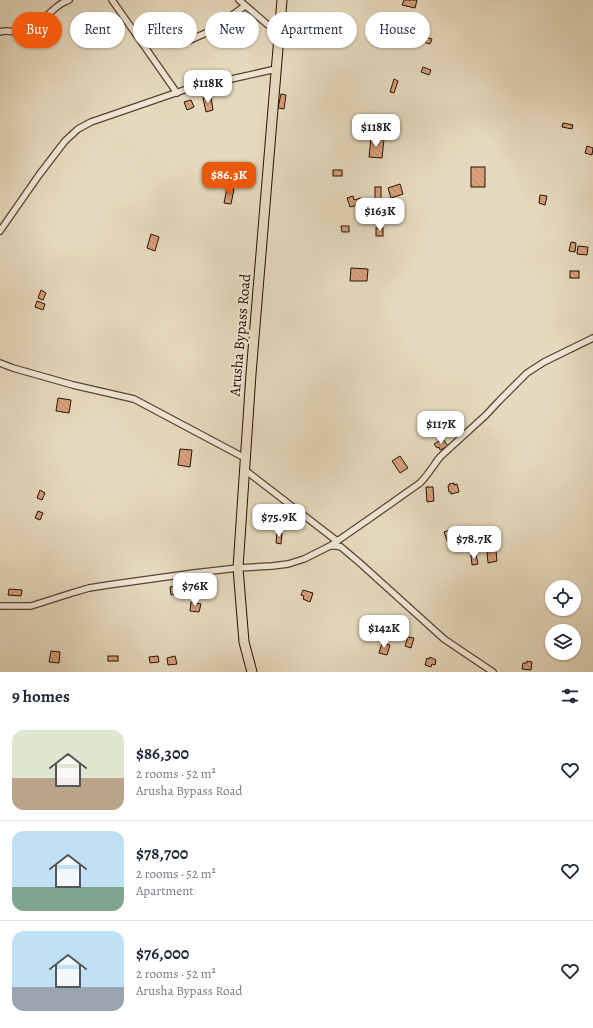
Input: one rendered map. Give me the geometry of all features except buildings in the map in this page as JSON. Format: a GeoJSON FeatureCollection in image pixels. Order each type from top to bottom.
{"type":"FeatureCollection","features":[{"type":"Feature","properties":{"kind":"main road","name":"Arusha Bypass Road"},"geometry":{"type":"LineString","coordinates":[[281,12],[282,0]]}},
{"type":"Feature","properties":{"kind":"main road","name":"Arusha Bypass Road"},"geometry":{"type":"LineString","coordinates":[[252,672],[244,642],[238,568],[251,366],[278,48]]}},
{"type":"Feature","properties":{"kind":"street"},"geometry":{"type":"LineString","coordinates":[[0,32],[4,30],[24,32],[36,26],[59,4],[69,0]]}},
{"type":"Feature","properties":{"kind":"street"},"geometry":{"type":"LineString","coordinates":[[112,0],[133,29]]}},
{"type":"Feature","properties":{"kind":"street"},"geometry":{"type":"LineString","coordinates":[[239,0],[267,25]]}},
{"type":"Feature","properties":{"kind":"street"},"geometry":{"type":"LineString","coordinates":[[197,37],[208,32],[245,6]]}},
{"type":"Feature","properties":{"kind":"street"},"geometry":{"type":"LineString","coordinates":[[146,48],[177,93]]}},
{"type":"Feature","properties":{"kind":"street"},"geometry":{"type":"LineString","coordinates":[[0,231],[65,141],[78,129],[91,122],[187,89],[276,69]]}},
{"type":"Feature","properties":{"kind":"street"},"geometry":{"type":"LineString","coordinates":[[0,606],[31,606],[72,592],[90,588],[238,568],[288,564],[304,559],[330,546],[423,480],[440,457],[486,415],[527,373],[544,362],[593,338]]}},
{"type":"Feature","properties":{"kind":"street"},"geometry":{"type":"LineString","coordinates":[[0,363],[73,385],[134,399],[245,458]]}},
{"type":"Feature","properties":{"kind":"street"},"geometry":{"type":"LineString","coordinates":[[244,470],[337,541]]}},
{"type":"Feature","properties":{"kind":"street"},"geometry":{"type":"LineString","coordinates":[[330,546],[341,548],[361,564],[444,639],[493,672]]}}]}
